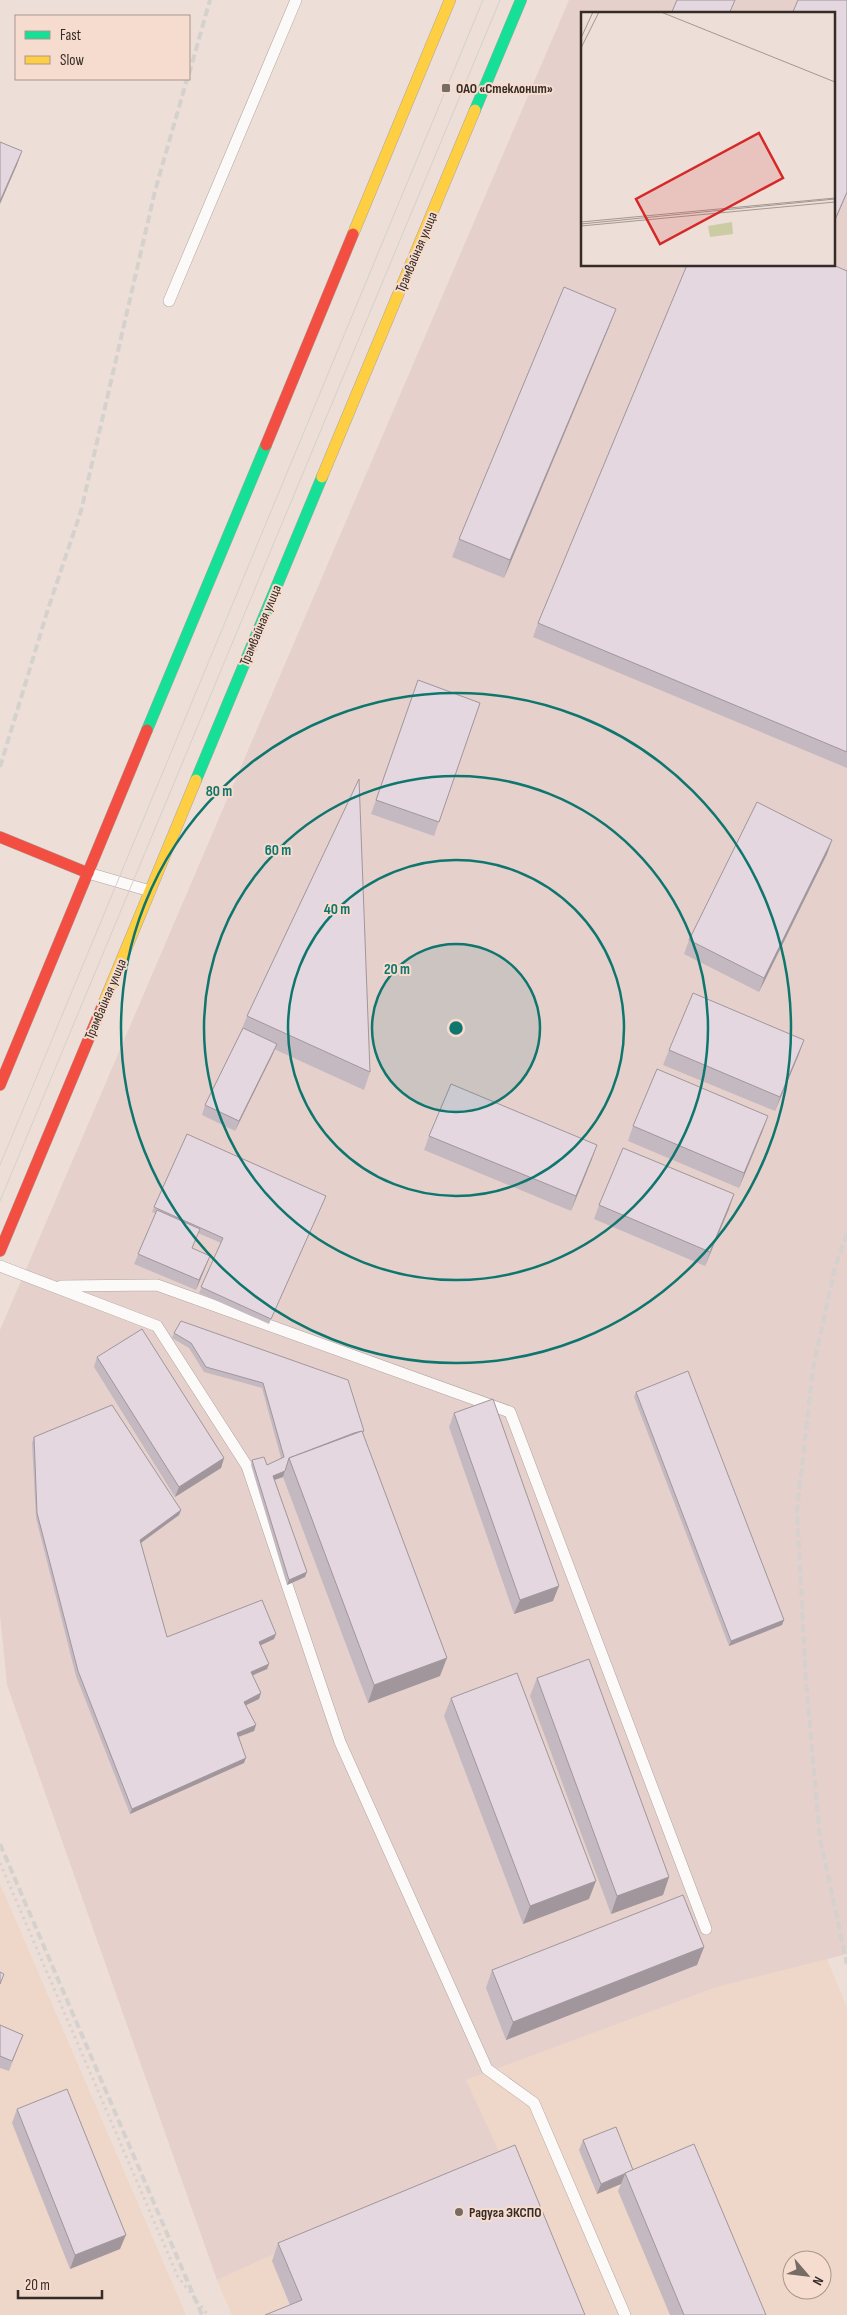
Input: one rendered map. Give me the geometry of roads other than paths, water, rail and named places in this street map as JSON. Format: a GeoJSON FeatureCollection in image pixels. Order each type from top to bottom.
{"type":"FeatureCollection","features":[{"type":"Feature","properties":{"kind":"main road"},"geometry":{"type":"LineString","coordinates":[[0,1085],[450,0]]}},
{"type":"Feature","properties":{"kind":"main road","name":"Трамвайная улица"},"geometry":{"type":"LineString","coordinates":[[0,1251],[520,0]]}},
{"type":"Feature","properties":{"kind":"main road"},"geometry":{"type":"LineString","coordinates":[[0,837],[88,873]]}},
{"type":"Feature","properties":{"kind":"lane"},"geometry":{"type":"LineString","coordinates":[[169,301],[296,0]]}},
{"type":"Feature","properties":{"kind":"lane"},"geometry":{"type":"LineString","coordinates":[[88,873],[150,891]]}},
{"type":"Feature","properties":{"kind":"lane"},"geometry":{"type":"LineString","coordinates":[[0,1266],[157,1326],[247,1466],[340,1742],[487,2069],[534,2103],[625,2315]]}},
{"type":"Feature","properties":{"kind":"lane"},"geometry":{"type":"LineString","coordinates":[[54,1286],[157,1285],[510,1412],[706,1929]]}},
{"type":"Feature","properties":{"kind":"tram line"},"geometry":{"type":"LineString","coordinates":[[0,1165],[483,0]]}},
{"type":"Feature","properties":{"kind":"tram line"},"geometry":{"type":"LineString","coordinates":[[0,1201],[500,0]]}},
{"type":"Feature","properties":{"kind":"railway"},"geometry":{"type":"LineString","coordinates":[[190,70],[210,0]]}},
{"type":"Feature","properties":{"kind":"railway"},"geometry":{"type":"LineString","coordinates":[[0,767],[48,609],[81,511],[155,191],[187,80]]}},
{"type":"Feature","properties":{"kind":"railway"},"geometry":{"type":"LineString","coordinates":[[847,1234],[835,1267],[813,1368],[797,1511],[806,1681],[820,1839],[847,1964]]}},
{"type":"Feature","properties":{"kind":"railway"},"geometry":{"type":"LineString","coordinates":[[0,1844],[202,2315]]}},
{"type":"Feature","properties":{"kind":"place","name":"ОАО «Стеклонит»"},"geometry":{"type":"Point","coordinates":[446,88]}},
{"type":"Feature","properties":{"kind":"place","name":"Радуга ЭКСПО"},"geometry":{"type":"Point","coordinates":[459,2212]}}]}
